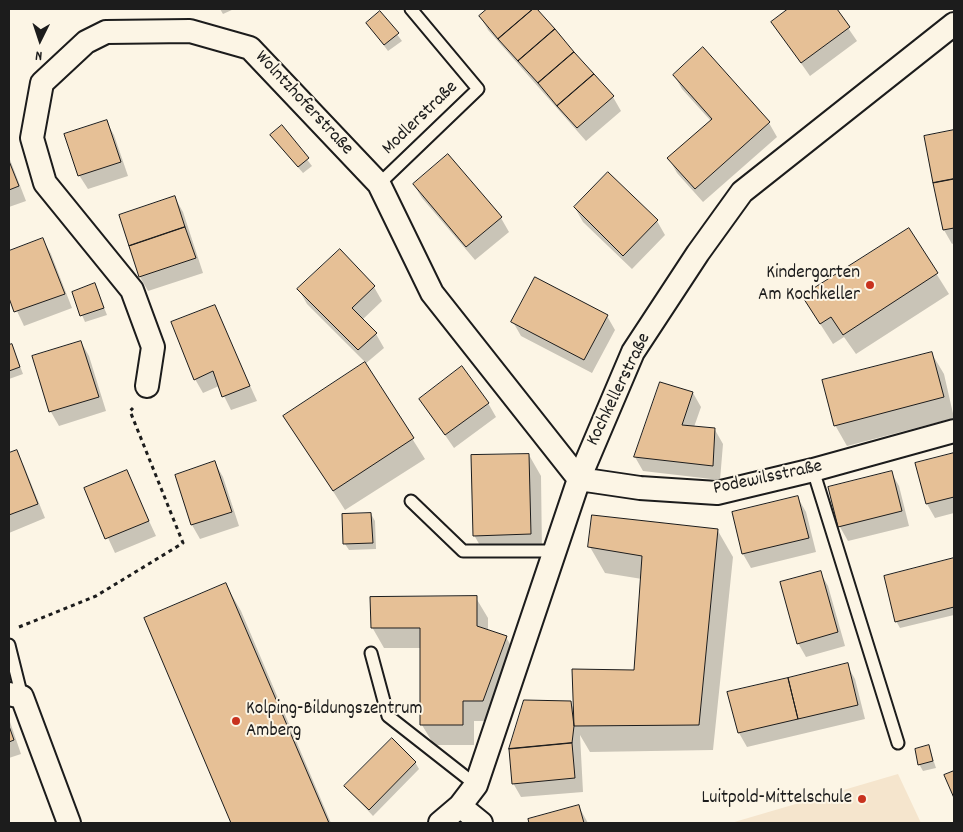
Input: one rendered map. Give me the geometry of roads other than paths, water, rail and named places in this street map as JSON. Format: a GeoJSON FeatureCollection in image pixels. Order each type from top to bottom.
{"type":"FeatureCollection","features":[{"type":"Feature","properties":{"kind":"street","name":"Kochkellerstraße"},"geometry":{"type":"LineString","coordinates":[[440,823],[460,806],[476,785],[578,479],[633,352],[698,253],[742,192],[954,24]]}},
{"type":"Feature","properties":{"kind":"street","name":"Wolntzhoferstraße"},"geometry":{"type":"LineString","coordinates":[[147,386],[153,347],[132,290],[45,183],[32,138],[42,83],[86,42],[106,32],[190,31],[250,48],[379,184],[432,293],[578,479]]}},
{"type":"Feature","properties":{"kind":"street","name":"Podewilsstraße"},"geometry":{"type":"LineString","coordinates":[[578,479],[640,488],[717,493],[813,470],[954,431]]}},
{"type":"Feature","properties":{"kind":"street"},"geometry":{"type":"LineString","coordinates":[[16,695],[69,823]]}},
{"type":"Feature","properties":{"kind":"street"},"geometry":{"type":"LineString","coordinates":[[460,806],[481,823]]}},
{"type":"Feature","properties":{"kind":"lane","name":"Modlerstraße"},"geometry":{"type":"LineString","coordinates":[[379,184],[478,89],[411,9]]}},
{"type":"Feature","properties":{"kind":"lane"},"geometry":{"type":"LineString","coordinates":[[813,470],[898,743]]}},
{"type":"Feature","properties":{"kind":"lane"},"geometry":{"type":"LineString","coordinates":[[411,502],[463,551],[554,551]]}},
{"type":"Feature","properties":{"kind":"lane"},"geometry":{"type":"LineString","coordinates":[[9,645],[16,695]]}},
{"type":"Feature","properties":{"kind":"lane"},"geometry":{"type":"LineString","coordinates":[[371,653],[388,716],[476,785]]}},
{"type":"Feature","properties":{"kind":"place","name":"Kindergarten Am Kochkeller"},"geometry":{"type":"Point","coordinates":[870,285]}},
{"type":"Feature","properties":{"kind":"place","name":"Kolping-Bildungszentrum Amberg"},"geometry":{"type":"Point","coordinates":[236,721]}},
{"type":"Feature","properties":{"kind":"place","name":"Luitpold-Mittelschule"},"geometry":{"type":"Point","coordinates":[862,799]}}]}
